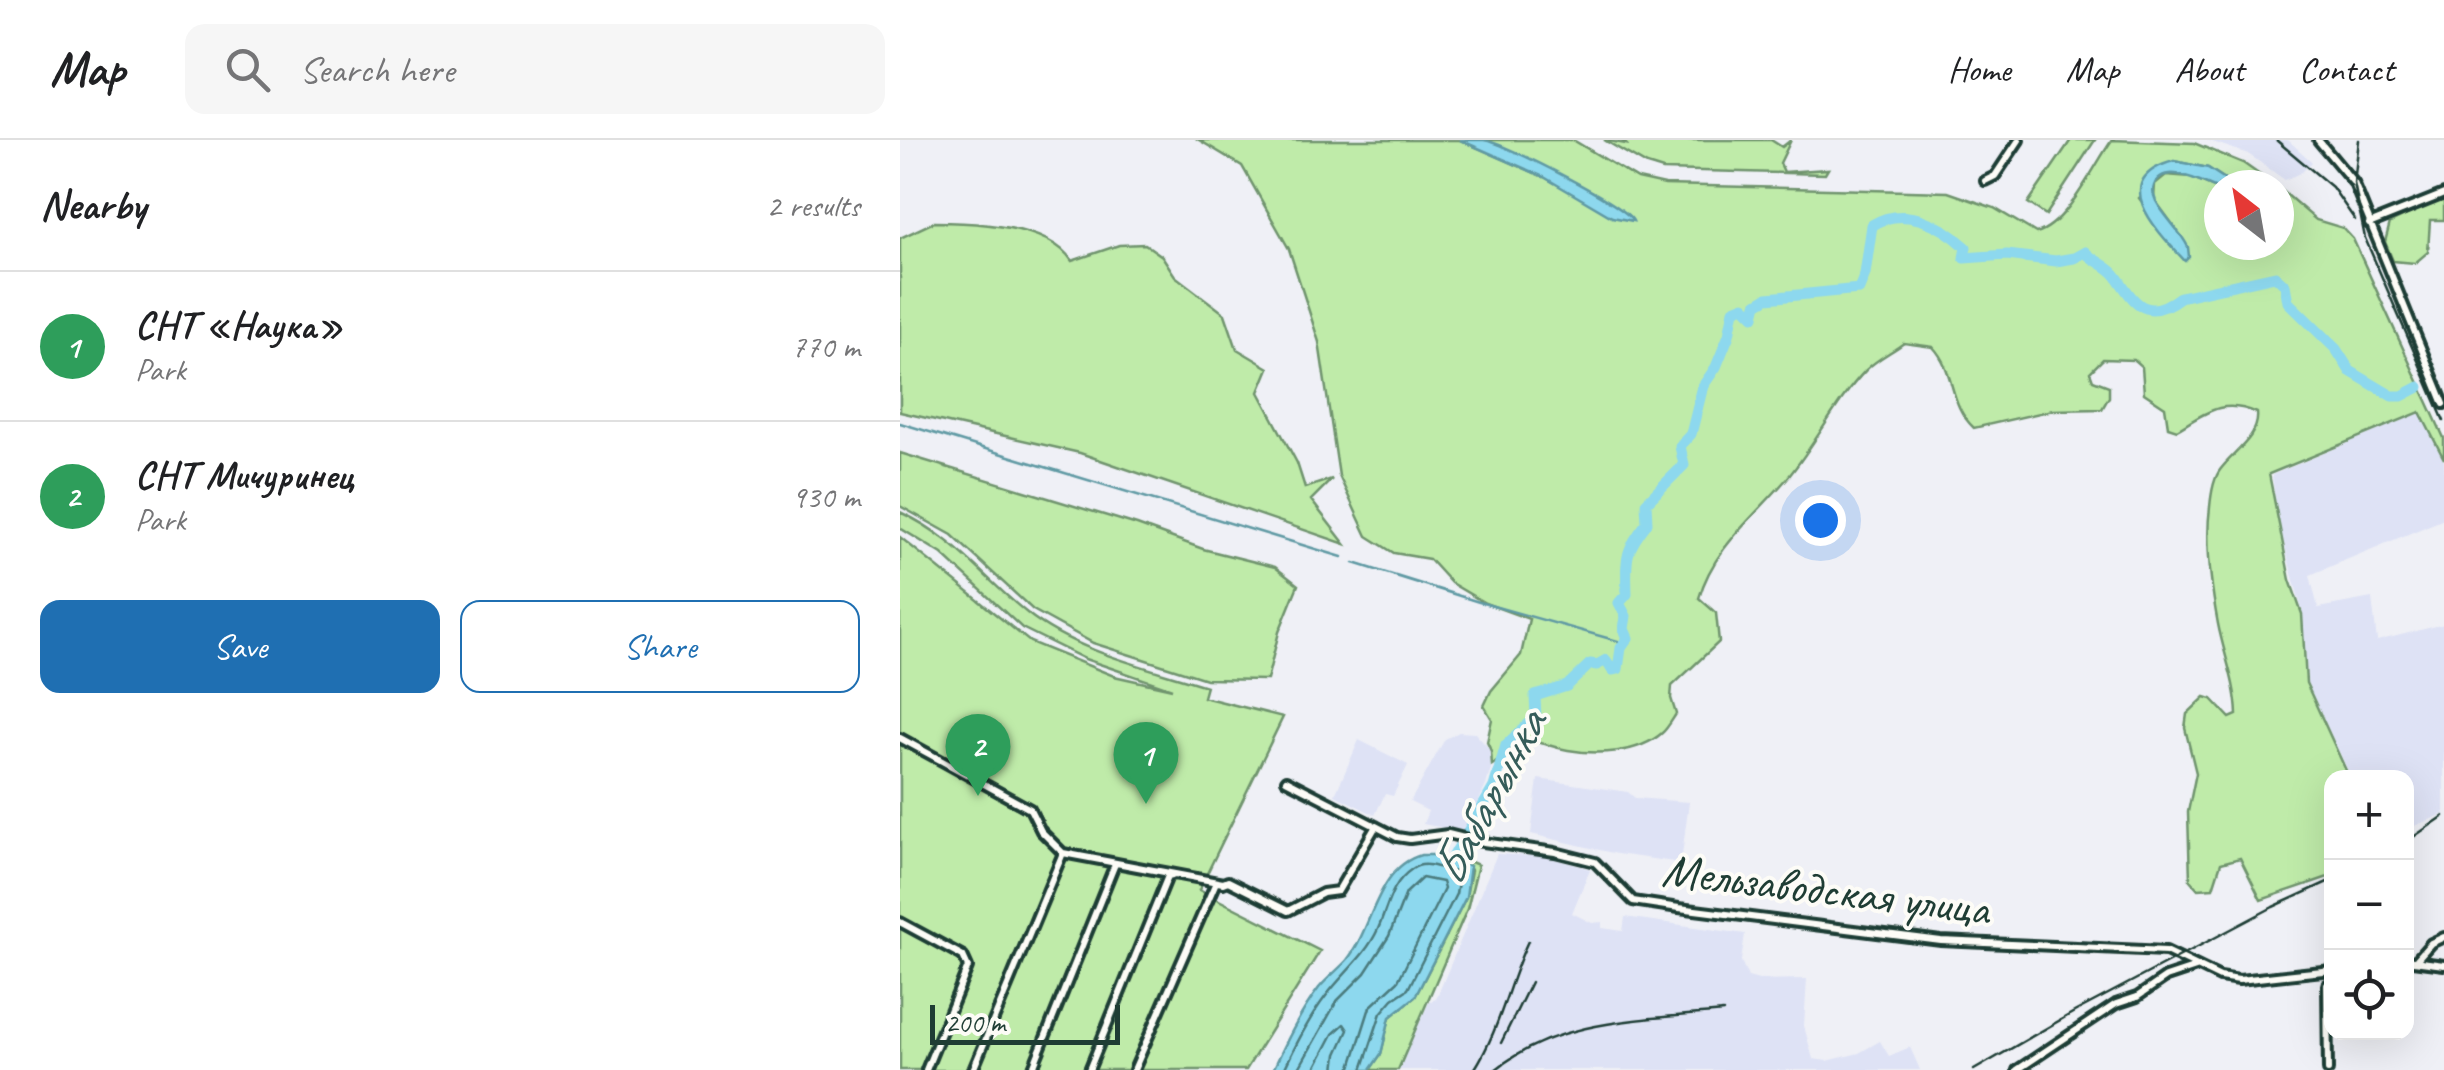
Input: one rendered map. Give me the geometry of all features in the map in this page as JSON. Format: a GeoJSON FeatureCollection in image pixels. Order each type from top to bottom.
{"type":"FeatureCollection","features":[{"type":"Feature","properties":{"kind":"street"},"geometry":{"type":"LineString","coordinates":[[1985,180],[1995,176],[2019,140]]}},
{"type":"Feature","properties":{"kind":"street"},"geometry":{"type":"LineString","coordinates":[[2318,140],[2354,183],[2444,404]]}},
{"type":"Feature","properties":{"kind":"street"},"geometry":{"type":"LineString","coordinates":[[2370,224],[2444,194]]}},
{"type":"Feature","properties":{"kind":"street"},"geometry":{"type":"LineString","coordinates":[[900,738],[1030,809],[1042,831],[1064,853],[1172,875],[1216,882],[1228,880],[1288,911],[1323,894],[1338,892],[1376,826]]}},
{"type":"Feature","properties":{"kind":"street","name":"Мельзаводская улица"},"geometry":{"type":"LineString","coordinates":[[1286,780],[1404,838],[1438,833],[1594,862],[1633,901],[1942,941],[2166,951],[2220,977],[2239,980],[2324,971]]}},
{"type":"Feature","properties":{"kind":"street"},"geometry":{"type":"LineString","coordinates":[[974,1070],[1064,853]]}},
{"type":"Feature","properties":{"kind":"street"},"geometry":{"type":"LineString","coordinates":[[1032,1070],[1115,864]]}},
{"type":"Feature","properties":{"kind":"street"},"geometry":{"type":"LineString","coordinates":[[1090,1070],[1168,876],[1172,875]]}},
{"type":"Feature","properties":{"kind":"street"},"geometry":{"type":"LineString","coordinates":[[1134,1070],[1216,882]]}},
{"type":"Feature","properties":{"kind":"street"},"geometry":{"type":"LineString","coordinates":[[900,922],[963,956],[968,967],[926,1070]]}},
{"type":"Feature","properties":{"kind":"street"},"geometry":{"type":"LineString","coordinates":[[2414,958],[2444,936]]}},
{"type":"Feature","properties":{"kind":"street"},"geometry":{"type":"LineString","coordinates":[[2414,960],[2444,965]]}},
{"type":"Feature","properties":{"kind":"street"},"geometry":{"type":"LineString","coordinates":[[2017,1070],[2116,1004],[2196,966]]}},
{"type":"Feature","properties":{"kind":"street"},"geometry":{"type":"LineString","coordinates":[[2328,1040],[2328,1070]]}},
{"type":"Feature","properties":{"kind":"shaded area"},"geometry":{"type":"Polygon","coordinates":[[[2207,140],[2288,140],[2312,162],[2294,176],[2294,170],[2271,170],[2248,154],[2207,140]]]}},
{"type":"Feature","properties":{"kind":"shaded area"},"geometry":{"type":"Polygon","coordinates":[[[2420,413],[2444,461],[2444,519],[2310,575],[2318,608],[2372,598],[2377,641],[2444,624],[2444,814],[2414,826],[2414,770],[2348,770],[2307,683],[2303,614],[2278,521],[2272,475],[2420,413]]]}},
{"type":"Feature","properties":{"kind":"shaded area"},"geometry":{"type":"Polygon","coordinates":[[[1459,732],[1475,733],[1491,751],[1492,765],[1465,832],[1423,824],[1428,811],[1410,802],[1445,739],[1459,732]]]}},
{"type":"Feature","properties":{"kind":"shaded area"},"geometry":{"type":"Polygon","coordinates":[[[1359,740],[1408,765],[1393,796],[1385,794],[1375,815],[1335,795],[1359,740]]]}},
{"type":"Feature","properties":{"kind":"shaded area"},"geometry":{"type":"Polygon","coordinates":[[[1538,779],[1628,792],[1635,798],[1689,802],[1681,863],[1617,854],[1531,834],[1538,779]]]}},
{"type":"Feature","properties":{"kind":"shaded area"},"geometry":{"type":"Polygon","coordinates":[[[1497,854],[1548,857],[1590,869],[1572,913],[1592,923],[1602,922],[1602,928],[1623,931],[1625,917],[1745,934],[1741,961],[1748,977],[1807,979],[1804,1026],[1813,1059],[1827,1061],[1859,1053],[1880,1041],[1889,1056],[1910,1047],[1920,1070],[1398,1070],[1429,1002],[1436,999],[1497,854]]]}},
{"type":"Feature","properties":{"kind":"green space"},"geometry":{"type":"Polygon","coordinates":[[[1199,140],[1460,140],[1544,177],[1608,212],[1593,192],[1486,140],[1573,140],[1638,179],[1665,185],[1948,192],[1994,208],[2036,233],[2069,207],[2112,140],[2194,143],[2253,170],[2211,170],[2174,161],[2139,198],[2185,261],[2177,230],[2154,199],[2155,184],[2166,175],[2204,183],[2204,260],[2294,260],[2294,201],[2316,220],[2343,228],[2353,239],[2444,438],[2444,459],[2420,412],[2269,474],[2290,580],[2302,614],[2306,683],[2346,770],[2324,770],[2324,878],[2261,900],[2240,858],[2221,863],[2213,888],[2198,889],[2190,880],[2188,812],[2196,773],[2185,728],[2187,714],[2205,697],[2230,718],[2237,715],[2211,580],[2211,498],[2218,473],[2250,437],[2257,413],[2225,407],[2177,430],[2168,427],[2165,407],[2144,393],[2142,367],[2134,360],[2103,359],[2090,372],[2093,380],[2109,386],[2109,397],[2102,409],[2053,410],[1974,428],[1960,409],[1945,367],[1933,347],[1904,343],[1870,366],[1855,382],[1789,476],[1715,563],[1699,598],[1716,613],[1719,642],[1672,686],[1676,714],[1664,731],[1641,745],[1604,752],[1568,750],[1537,742],[1514,744],[1507,755],[1492,765],[1487,742],[1492,719],[1484,706],[1491,691],[1521,655],[1529,619],[1485,603],[1451,583],[1429,559],[1394,553],[1367,536],[1339,476],[1319,342],[1289,249],[1242,166],[1199,140]]]}},
{"type":"Feature","properties":{"kind":"green space"},"geometry":{"type":"Polygon","coordinates":[[[1604,140],[1626,144],[1622,140],[1771,140],[1782,147],[1791,140],[1780,163],[1784,172],[1828,169],[1825,174],[1663,170],[1604,140]]]}},
{"type":"Feature","properties":{"kind":"green space"},"geometry":{"type":"Polygon","coordinates":[[[2071,140],[2095,140],[2046,215],[2028,203],[2071,140]]]}},
{"type":"Feature","properties":{"kind":"green space"},"geometry":{"type":"Polygon","coordinates":[[[2444,197],[2444,220],[2430,220],[2428,252],[2415,263],[2393,261],[2385,242],[2390,223],[2444,197]]]}},
{"type":"Feature","properties":{"kind":"green space"},"geometry":{"type":"Polygon","coordinates":[[[934,222],[989,225],[1029,233],[1061,249],[1072,261],[1119,245],[1145,244],[1162,256],[1175,276],[1225,314],[1237,349],[1269,368],[1259,392],[1297,463],[1305,488],[1332,479],[1311,500],[1345,544],[1080,453],[900,412],[900,238],[934,222]]]}},
{"type":"Feature","properties":{"kind":"green space"},"geometry":{"type":"Polygon","coordinates":[[[900,453],[1203,549],[1275,567],[1298,585],[1279,632],[1267,680],[1206,679],[1093,643],[1033,610],[952,535],[900,506],[900,453]]]}},
{"type":"Feature","properties":{"kind":"green space"},"geometry":{"type":"Polygon","coordinates":[[[900,512],[937,534],[1046,627],[1113,657],[1206,686],[1203,697],[1283,717],[1199,890],[1320,951],[1246,1070],[900,1070],[900,537],[1030,642],[1114,676],[1172,689],[1085,659],[1022,628],[942,554],[900,528],[900,512]]]}},
{"type":"Feature","properties":{"kind":"green space"},"geometry":{"type":"Polygon","coordinates":[[[1466,863],[1478,865],[1467,909],[1398,1070],[1370,1070],[1381,1054],[1390,1017],[1415,997],[1466,897],[1471,870],[1466,863]]]}},
{"type":"Feature","properties":{"kind":"water"},"geometry":{"type":"Polygon","coordinates":[[[1460,140],[1484,140],[1515,152],[1588,189],[1633,221],[1612,217],[1544,177],[1460,140]]]}},
{"type":"Feature","properties":{"kind":"water"},"geometry":{"type":"Polygon","coordinates":[[[2174,161],[2211,170],[2204,170],[2204,183],[2175,174],[2159,178],[2154,186],[2160,207],[2188,247],[2189,257],[2185,261],[2161,235],[2143,206],[2143,180],[2154,169],[2174,161]]]}},
{"type":"Feature","properties":{"kind":"water"},"geometry":{"type":"Polygon","coordinates":[[[1421,855],[1470,866],[1466,897],[1415,997],[1390,1017],[1381,1054],[1370,1070],[1273,1070],[1312,998],[1356,947],[1385,885],[1406,862],[1421,855]]]}},
{"type":"Feature","properties":{"kind":"waterway","name":"Бабарынка"},"geometry":{"type":"LineString","coordinates":[[1443,874],[1494,787],[1506,745],[1536,717],[1535,696],[1567,686],[1590,664],[1606,660],[1612,670],[1618,669],[1621,648],[1628,638],[1624,629],[1626,616],[1619,603],[1627,594],[1630,549],[1647,523],[1646,503],[1684,465],[1680,446],[1691,434],[1703,386],[1716,367],[1734,310],[1744,306],[1754,316],[1757,304],[1767,298],[1859,289],[1872,225],[1884,219],[1909,217],[1934,225],[1966,247],[1964,258],[2007,255],[2056,261],[2085,252],[2114,273],[2137,302],[2151,309],[2180,297],[2275,276],[2285,285],[2288,302],[2336,349],[2350,371],[2392,396],[2402,396],[2419,387]]}},
{"type":"Feature","properties":{"kind":"waterway"},"geometry":{"type":"LineString","coordinates":[[900,423],[1342,557]]}},
{"type":"Feature","properties":{"kind":"waterway"},"geometry":{"type":"LineString","coordinates":[[1354,563],[1625,643]]}},
{"type":"Feature","properties":{"kind":"railway"},"geometry":{"type":"LineString","coordinates":[[2276,140],[2332,187],[2355,220]]}},
{"type":"Feature","properties":{"kind":"railway"},"geometry":{"type":"LineString","coordinates":[[2359,140],[2354,183],[2365,238],[2444,421]]}},
{"type":"Feature","properties":{"kind":"railway"},"geometry":{"type":"LineString","coordinates":[[2414,837],[2444,816]]}},
{"type":"Feature","properties":{"kind":"railway"},"geometry":{"type":"LineString","coordinates":[[1974,1070],[2076,1011],[2324,884]]}},
{"type":"Feature","properties":{"kind":"railway"},"geometry":{"type":"LineString","coordinates":[[1474,1070],[1491,1039],[1528,941]]}},
{"type":"Feature","properties":{"kind":"railway"},"geometry":{"type":"LineString","coordinates":[[1501,1043],[1531,982]]}},
{"type":"Feature","properties":{"kind":"railway"},"geometry":{"type":"LineString","coordinates":[[1495,1070],[1520,1053],[1575,1031],[1633,1020],[1723,1012]]}},
{"type":"Feature","properties":{"kind":"place","name":"СНТ Мичуринец"},"geometry":{"type":"Point","coordinates":[978,796]}},
{"type":"Feature","properties":{"kind":"place","name":"СНТ «Наука»"},"geometry":{"type":"Point","coordinates":[1146,804]}}]}
